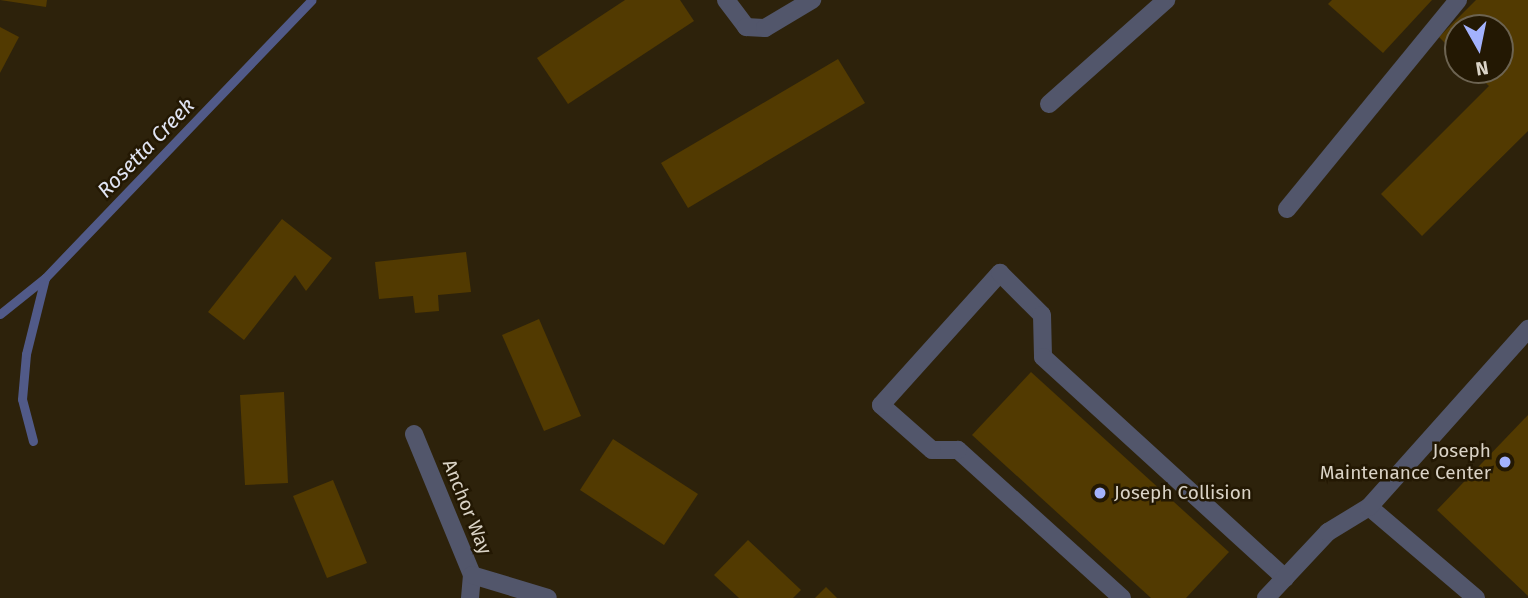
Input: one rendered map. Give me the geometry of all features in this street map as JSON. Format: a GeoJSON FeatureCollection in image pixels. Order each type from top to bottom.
{"type":"FeatureCollection","features":[{"type":"Feature","properties":{"kind":"street"},"geometry":{"type":"LineString","coordinates":[[730,5],[747,27],[765,28],[812,0]]}},
{"type":"Feature","properties":{"kind":"street"},"geometry":{"type":"LineString","coordinates":[[1049,104],[1166,0]]}},
{"type":"Feature","properties":{"kind":"street"},"geometry":{"type":"LineString","coordinates":[[1287,209],[1458,0]]}},
{"type":"Feature","properties":{"kind":"street"},"geometry":{"type":"LineString","coordinates":[[1122,598],[958,450],[932,450],[881,405],[1000,273],[1042,315],[1043,358],[1285,578]]}},
{"type":"Feature","properties":{"kind":"street"},"geometry":{"type":"LineString","coordinates":[[1266,598],[1328,532],[1369,507],[1528,329]]}},
{"type":"Feature","properties":{"kind":"street","name":"Anchor Way"},"geometry":{"type":"LineString","coordinates":[[414,435],[472,575],[470,598]]}},
{"type":"Feature","properties":{"kind":"street"},"geometry":{"type":"LineString","coordinates":[[1369,507],[1476,598]]}},
{"type":"Feature","properties":{"kind":"street"},"geometry":{"type":"LineString","coordinates":[[472,575],[548,598]]}},
{"type":"Feature","properties":{"kind":"building"},"geometry":{"type":"Polygon","coordinates":[[[0,0],[47,0],[46,7],[0,0]]]}},
{"type":"Feature","properties":{"kind":"building"},"geometry":{"type":"Polygon","coordinates":[[[625,0],[680,0],[694,21],[568,104],[537,58],[625,0]]]}},
{"type":"Feature","properties":{"kind":"building"},"geometry":{"type":"Polygon","coordinates":[[[1332,0],[1432,0],[1383,53],[1328,4],[1332,0]]]}},
{"type":"Feature","properties":{"kind":"building"},"geometry":{"type":"Polygon","coordinates":[[[1476,0],[1528,0],[1528,131],[1422,236],[1381,194],[1489,86],[1487,84],[1514,84],[1514,14],[1462,14],[1476,0]]]}},
{"type":"Feature","properties":{"kind":"building"},"geometry":{"type":"Polygon","coordinates":[[[0,27],[19,37],[0,73],[0,27]]]}},
{"type":"Feature","properties":{"kind":"building"},"geometry":{"type":"Polygon","coordinates":[[[838,59],[865,103],[688,208],[661,163],[838,59]]]}},
{"type":"Feature","properties":{"kind":"building"},"geometry":{"type":"Polygon","coordinates":[[[282,219],[332,258],[306,291],[295,275],[244,340],[208,312],[282,219]]]}},
{"type":"Feature","properties":{"kind":"building"},"geometry":{"type":"Polygon","coordinates":[[[466,252],[471,292],[438,295],[439,311],[415,313],[413,296],[379,299],[375,262],[466,252]]]}},
{"type":"Feature","properties":{"kind":"building"},"geometry":{"type":"Polygon","coordinates":[[[539,319],[581,416],[544,431],[502,335],[539,319]]]}},
{"type":"Feature","properties":{"kind":"building","name":"Joseph Collision"},"geometry":{"type":"Polygon","coordinates":[[[1031,372],[1229,552],[1186,598],[1151,598],[972,435],[1031,372]]]}},
{"type":"Feature","properties":{"kind":"building"},"geometry":{"type":"Polygon","coordinates":[[[284,392],[288,483],[245,485],[240,395],[284,392]]]}},
{"type":"Feature","properties":{"kind":"building","name":"Joseph Maintenance Center"},"geometry":{"type":"Polygon","coordinates":[[[1528,415],[1528,596],[1437,510],[1528,415]]]}},
{"type":"Feature","properties":{"kind":"building"},"geometry":{"type":"Polygon","coordinates":[[[613,439],[698,494],[664,545],[580,490],[613,439]]]}},
{"type":"Feature","properties":{"kind":"building"},"geometry":{"type":"Polygon","coordinates":[[[333,480],[367,563],[327,578],[293,496],[333,480]]]}},
{"type":"Feature","properties":{"kind":"building"},"geometry":{"type":"Polygon","coordinates":[[[748,540],[801,590],[793,598],[739,598],[714,575],[748,540]]]}},
{"type":"Feature","properties":{"kind":"building"},"geometry":{"type":"Polygon","coordinates":[[[826,587],[837,598],[815,598],[826,587]]]}},
{"type":"Feature","properties":{"kind":"waterway","name":"Rosetta Creek"},"geometry":{"type":"LineString","coordinates":[[0,314],[45,278],[312,0]]}},
{"type":"Feature","properties":{"kind":"waterway"},"geometry":{"type":"LineString","coordinates":[[33,441],[22,399],[26,354],[45,278]]}},
{"type":"Feature","properties":{"kind":"place","name":"Joseph Maintenance Center"},"geometry":{"type":"Point","coordinates":[1505,462]}},
{"type":"Feature","properties":{"kind":"place","name":"Joseph Collision"},"geometry":{"type":"Point","coordinates":[1100,493]}}]}
